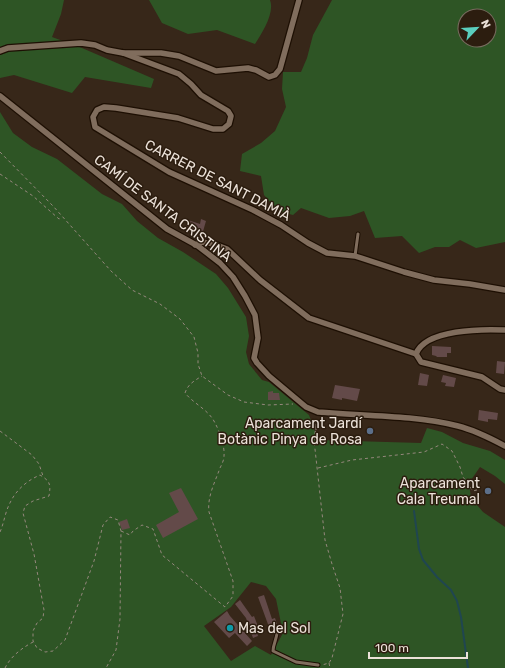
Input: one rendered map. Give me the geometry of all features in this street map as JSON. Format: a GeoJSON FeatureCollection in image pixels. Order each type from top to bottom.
{"type":"FeatureCollection","features":[{"type":"Feature","properties":{"kind":"street"},"geometry":{"type":"LineString","coordinates":[[0,51],[8,48],[81,43],[123,53],[161,53],[179,56],[216,71],[248,68],[269,77],[275,75],[280,69],[299,0]]}},
{"type":"Feature","properties":{"kind":"street","name":"CARRER DE SANT DAMIÀ"},"geometry":{"type":"LineString","coordinates":[[123,53],[179,74],[201,95],[228,111],[231,116],[229,124],[222,129],[213,129],[178,118],[104,107],[97,110],[93,117],[95,127],[169,172],[253,210],[327,253],[355,256]]}},
{"type":"Feature","properties":{"kind":"street","name":"CAMÍ DE SANTA CRISTINA"},"geometry":{"type":"LineString","coordinates":[[0,96],[167,229],[195,245],[229,272],[245,296],[255,316],[258,338],[254,358],[269,376],[306,407],[318,412],[416,419],[458,426],[490,438],[505,446]]}},
{"type":"Feature","properties":{"kind":"street"},"geometry":{"type":"LineString","coordinates":[[195,245],[202,242],[214,244],[226,249],[260,280],[309,318],[416,354],[421,362],[482,377],[505,390]]}},
{"type":"Feature","properties":{"kind":"street"},"geometry":{"type":"LineString","coordinates":[[355,256],[434,280],[505,290]]}},
{"type":"Feature","properties":{"kind":"street"},"geometry":{"type":"LineString","coordinates":[[416,354],[418,348],[437,336],[486,329],[505,330]]}},
{"type":"Feature","properties":{"kind":"lane"},"geometry":{"type":"LineString","coordinates":[[355,256],[358,234]]}},
{"type":"Feature","properties":{"kind":"lane"},"geometry":{"type":"LineString","coordinates":[[277,632],[277,639],[273,646],[273,651],[296,662],[318,665]]}},
{"type":"Feature","properties":{"kind":"path"},"geometry":{"type":"LineString","coordinates":[[0,152],[63,217],[94,254],[116,276],[132,290],[160,304],[180,319],[194,337],[198,353],[198,364],[202,376],[228,395],[244,402],[268,405],[303,404]]}},
{"type":"Feature","properties":{"kind":"path"},"geometry":{"type":"LineString","coordinates":[[0,174],[33,196],[59,219],[63,217]]}},
{"type":"Feature","properties":{"kind":"path"},"geometry":{"type":"LineString","coordinates":[[121,531],[130,535],[142,525],[153,529],[162,555],[194,582],[225,607],[233,596],[233,581],[208,506],[210,496],[224,457],[223,446],[215,423],[208,414],[185,393],[187,387],[193,381],[202,376]]}},
{"type":"Feature","properties":{"kind":"path"},"geometry":{"type":"LineString","coordinates":[[318,412],[314,440],[317,468],[326,540],[340,588],[343,614],[336,644],[329,663],[330,668]]}},
{"type":"Feature","properties":{"kind":"path"},"geometry":{"type":"LineString","coordinates":[[0,431],[32,455],[39,464],[43,477]]}},
{"type":"Feature","properties":{"kind":"path"},"geometry":{"type":"LineString","coordinates":[[317,468],[352,460],[424,452],[442,444],[452,451],[463,477],[473,491],[480,489]]}},
{"type":"Feature","properties":{"kind":"path"},"geometry":{"type":"LineString","coordinates":[[0,532],[9,504],[21,487],[29,480],[40,475],[47,479],[51,486],[49,496],[33,501],[25,506],[23,513],[34,554],[44,610],[43,618],[37,623],[33,631],[33,641],[37,648],[45,652],[53,651],[65,640],[94,561],[103,525],[110,517],[118,520],[121,531],[120,619],[116,650],[106,668]]}},
{"type":"Feature","properties":{"kind":"path"},"geometry":{"type":"LineString","coordinates":[[6,668],[8,662],[33,641]]}},
{"type":"Feature","properties":{"kind":"path"},"geometry":{"type":"LineString","coordinates":[[318,665],[329,663]]}},
{"type":"Feature","properties":{"kind":"green space"},"geometry":{"type":"Polygon","coordinates":[[[0,0],[64,0],[61,14],[52,37],[82,48],[154,79],[151,88],[85,77],[72,93],[14,75],[0,78],[0,0]]]}},
{"type":"Feature","properties":{"kind":"green space"},"geometry":{"type":"Polygon","coordinates":[[[149,0],[270,0],[271,11],[267,23],[255,44],[217,30],[188,34],[162,23],[149,0]]]}},
{"type":"Feature","properties":{"kind":"green space"},"geometry":{"type":"Polygon","coordinates":[[[332,0],[505,0],[505,242],[476,248],[460,240],[449,247],[435,247],[419,253],[402,236],[375,238],[364,211],[350,216],[329,218],[301,208],[293,215],[278,211],[264,195],[261,176],[240,171],[242,154],[261,143],[275,131],[286,107],[282,89],[283,72],[301,72],[307,58],[313,35],[332,0]]]}},
{"type":"Feature","properties":{"kind":"green space"},"geometry":{"type":"Polygon","coordinates":[[[0,112],[13,133],[32,147],[57,159],[102,194],[122,204],[137,221],[158,238],[183,252],[216,274],[228,288],[246,317],[249,336],[246,352],[249,364],[262,380],[269,382],[309,415],[318,440],[421,443],[427,428],[442,432],[463,443],[490,451],[505,460],[505,484],[480,467],[469,483],[471,498],[483,512],[505,527],[505,668],[0,668],[0,112]],[[251,582],[231,607],[204,626],[231,661],[255,646],[271,655],[283,633],[276,599],[266,586],[251,582]]]}},
{"type":"Feature","properties":{"kind":"building"},"geometry":{"type":"Polygon","coordinates":[[[201,219],[206,221],[202,235],[185,229],[188,220],[200,224],[201,219]]]}},
{"type":"Feature","properties":{"kind":"building"},"geometry":{"type":"Polygon","coordinates":[[[432,346],[451,347],[451,353],[447,353],[447,357],[437,357],[432,355],[432,346]]]}},
{"type":"Feature","properties":{"kind":"building"},"geometry":{"type":"Polygon","coordinates":[[[497,361],[505,362],[504,374],[496,373],[497,361]]]}},
{"type":"Feature","properties":{"kind":"building"},"geometry":{"type":"Polygon","coordinates":[[[420,373],[429,375],[427,386],[418,385],[420,373]]]}},
{"type":"Feature","properties":{"kind":"building"},"geometry":{"type":"Polygon","coordinates":[[[443,375],[456,378],[454,387],[445,386],[446,383],[441,382],[443,375]]]}},
{"type":"Feature","properties":{"kind":"building"},"geometry":{"type":"Polygon","coordinates":[[[335,385],[360,389],[357,401],[332,398],[335,385]]]}},
{"type":"Feature","properties":{"kind":"building"},"geometry":{"type":"Polygon","coordinates":[[[273,391],[273,393],[279,393],[280,400],[268,400],[268,392],[273,391]]]}},
{"type":"Feature","properties":{"kind":"building"},"geometry":{"type":"Polygon","coordinates":[[[479,410],[498,413],[497,420],[488,419],[488,422],[478,420],[479,410]]]}},
{"type":"Feature","properties":{"kind":"building"},"geometry":{"type":"Polygon","coordinates":[[[181,488],[198,519],[163,538],[156,525],[179,512],[169,493],[181,488]]]}},
{"type":"Feature","properties":{"kind":"building"},"geometry":{"type":"Polygon","coordinates":[[[127,519],[130,528],[122,530],[119,522],[127,519]]]}},
{"type":"Feature","properties":{"kind":"building"},"geometry":{"type":"Polygon","coordinates":[[[264,595],[272,619],[275,618],[277,624],[269,627],[258,597],[264,595]]]}},
{"type":"Feature","properties":{"kind":"building"},"geometry":{"type":"Polygon","coordinates":[[[240,600],[252,617],[254,616],[259,629],[256,630],[258,636],[253,638],[246,618],[235,604],[240,600]]]}},
{"type":"Feature","properties":{"kind":"building","name":"Mas del Sol"},"geometry":{"type":"Polygon","coordinates":[[[227,611],[252,641],[247,646],[235,633],[229,638],[214,622],[227,611]]]}},
{"type":"Feature","properties":{"kind":"waterway"},"geometry":{"type":"LineString","coordinates":[[414,511],[419,549],[423,560],[437,577],[451,590],[457,601],[461,617],[468,668]]}},
{"type":"Feature","properties":{"kind":"place","name":"Aparcament Jardí Botànic Pinya de Rosa"},"geometry":{"type":"Point","coordinates":[370,431]}},
{"type":"Feature","properties":{"kind":"place","name":"Aparcament Cala Treumal"},"geometry":{"type":"Point","coordinates":[488,491]}},
{"type":"Feature","properties":{"kind":"place","name":"Mas del Sol"},"geometry":{"type":"Point","coordinates":[230,628]}}]}
